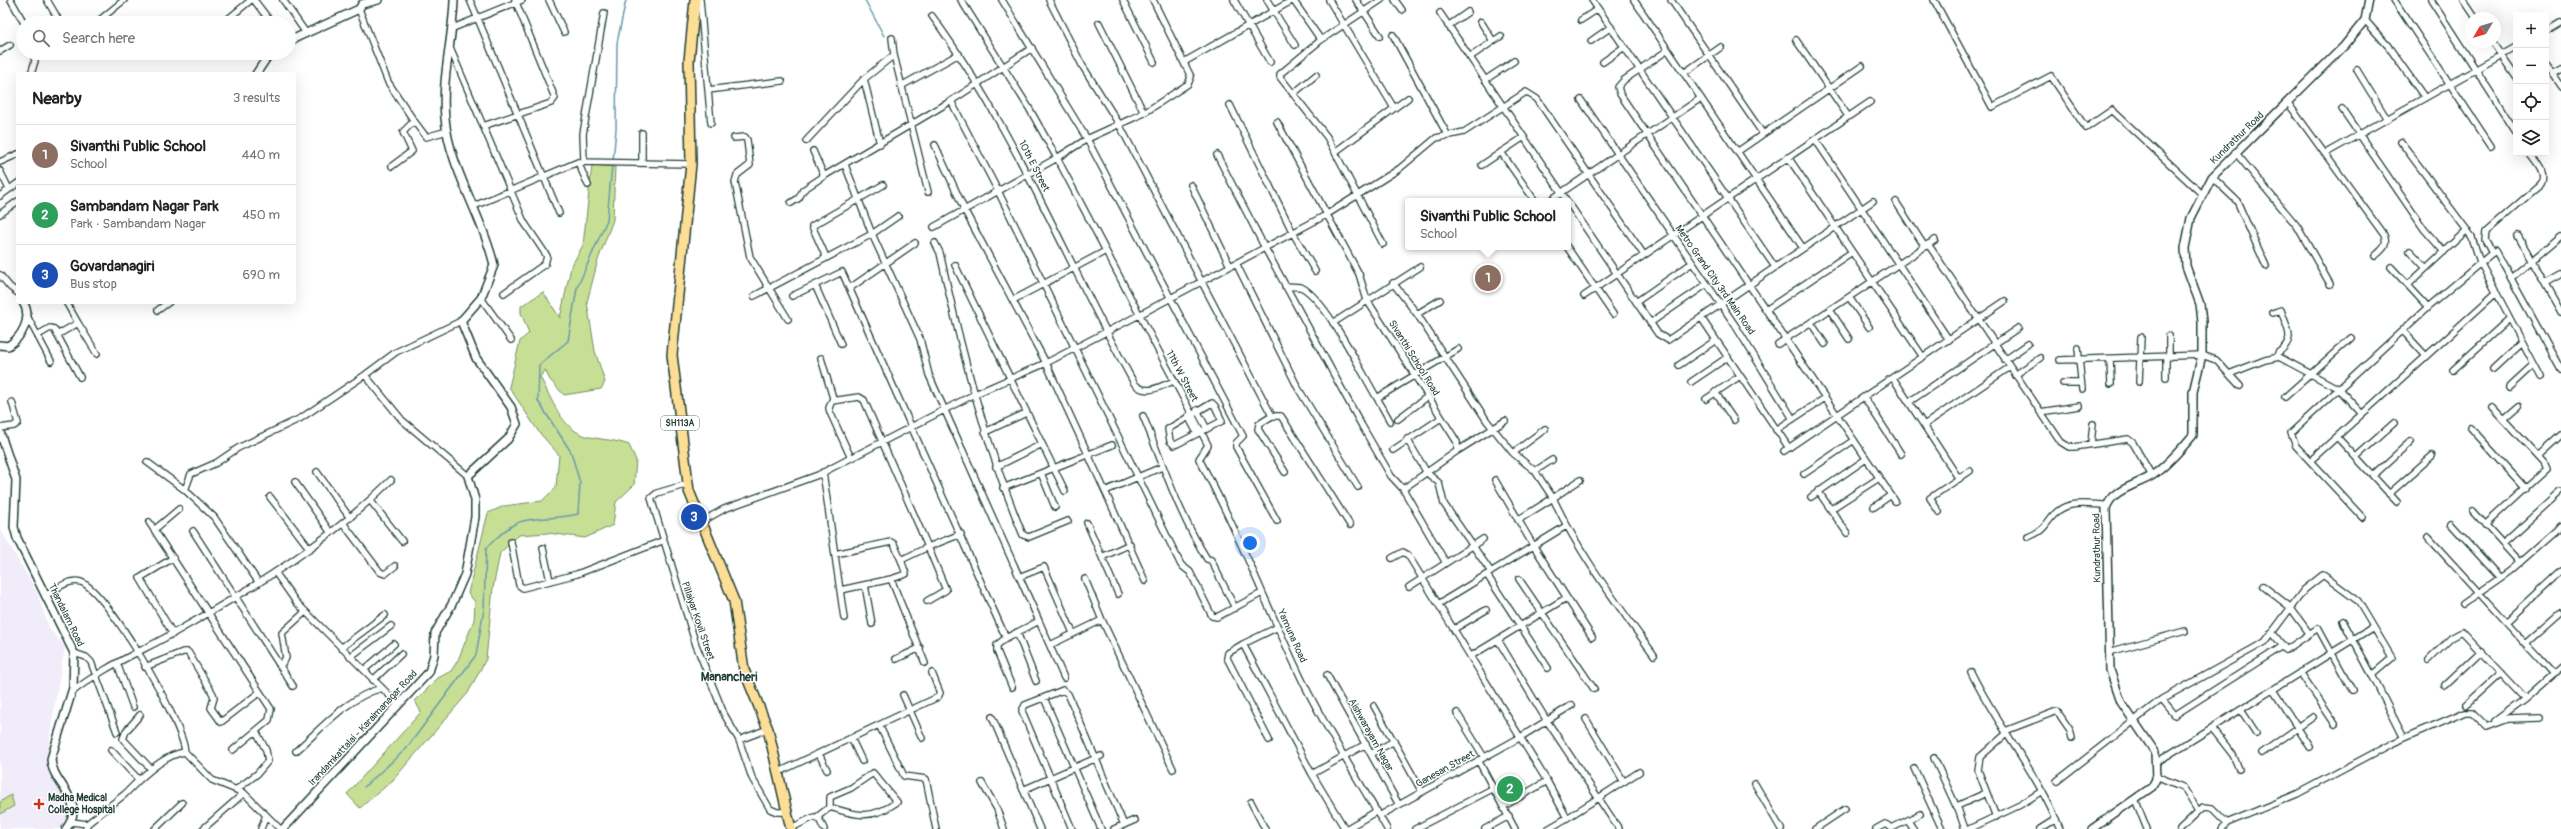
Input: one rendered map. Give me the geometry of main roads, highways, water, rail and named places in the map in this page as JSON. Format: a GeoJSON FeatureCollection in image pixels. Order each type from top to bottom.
{"type":"FeatureCollection","features":[{"type":"Feature","properties":{"kind":"main road","name":"SH113A"},"geometry":{"type":"LineString","coordinates":[[695,0],[689,61],[691,164],[672,355],[688,484],[701,522],[734,601],[744,670],[768,729],[791,828]]}},
{"type":"Feature","properties":{"kind":"waterway"},"geometry":{"type":"LineString","coordinates":[[613,161],[616,129],[617,43],[626,0]]}},
{"type":"Feature","properties":{"kind":"waterway"},"geometry":{"type":"LineString","coordinates":[[865,0],[884,36]]}},
{"type":"Feature","properties":{"kind":"waterway"},"geometry":{"type":"LineString","coordinates":[[364,787],[406,749],[476,655],[484,609],[486,548],[503,532],[513,525],[523,521],[564,517],[578,514],[580,483],[571,452],[538,401],[539,365],[568,341],[577,288],[607,220],[612,165]]}},
{"type":"Feature","properties":{"kind":"place","name":"Sivanthi Public School"},"geometry":{"type":"Point","coordinates":[1488,278]}},
{"type":"Feature","properties":{"kind":"place","name":"Govardanagiri"},"geometry":{"type":"Point","coordinates":[694,517]}},
{"type":"Feature","properties":{"kind":"place","name":"Sambandam Nagar Park"},"geometry":{"type":"Point","coordinates":[1510,789]}},
{"type":"Feature","properties":{"kind":"place","name":"Madha Medical College Hospital"},"geometry":{"type":"Point","coordinates":[39,804]}},
{"type":"Feature","properties":{"kind":"district","name":"Manancheri"},"geometry":{"type":"Point","coordinates":[729,677]}}]}
